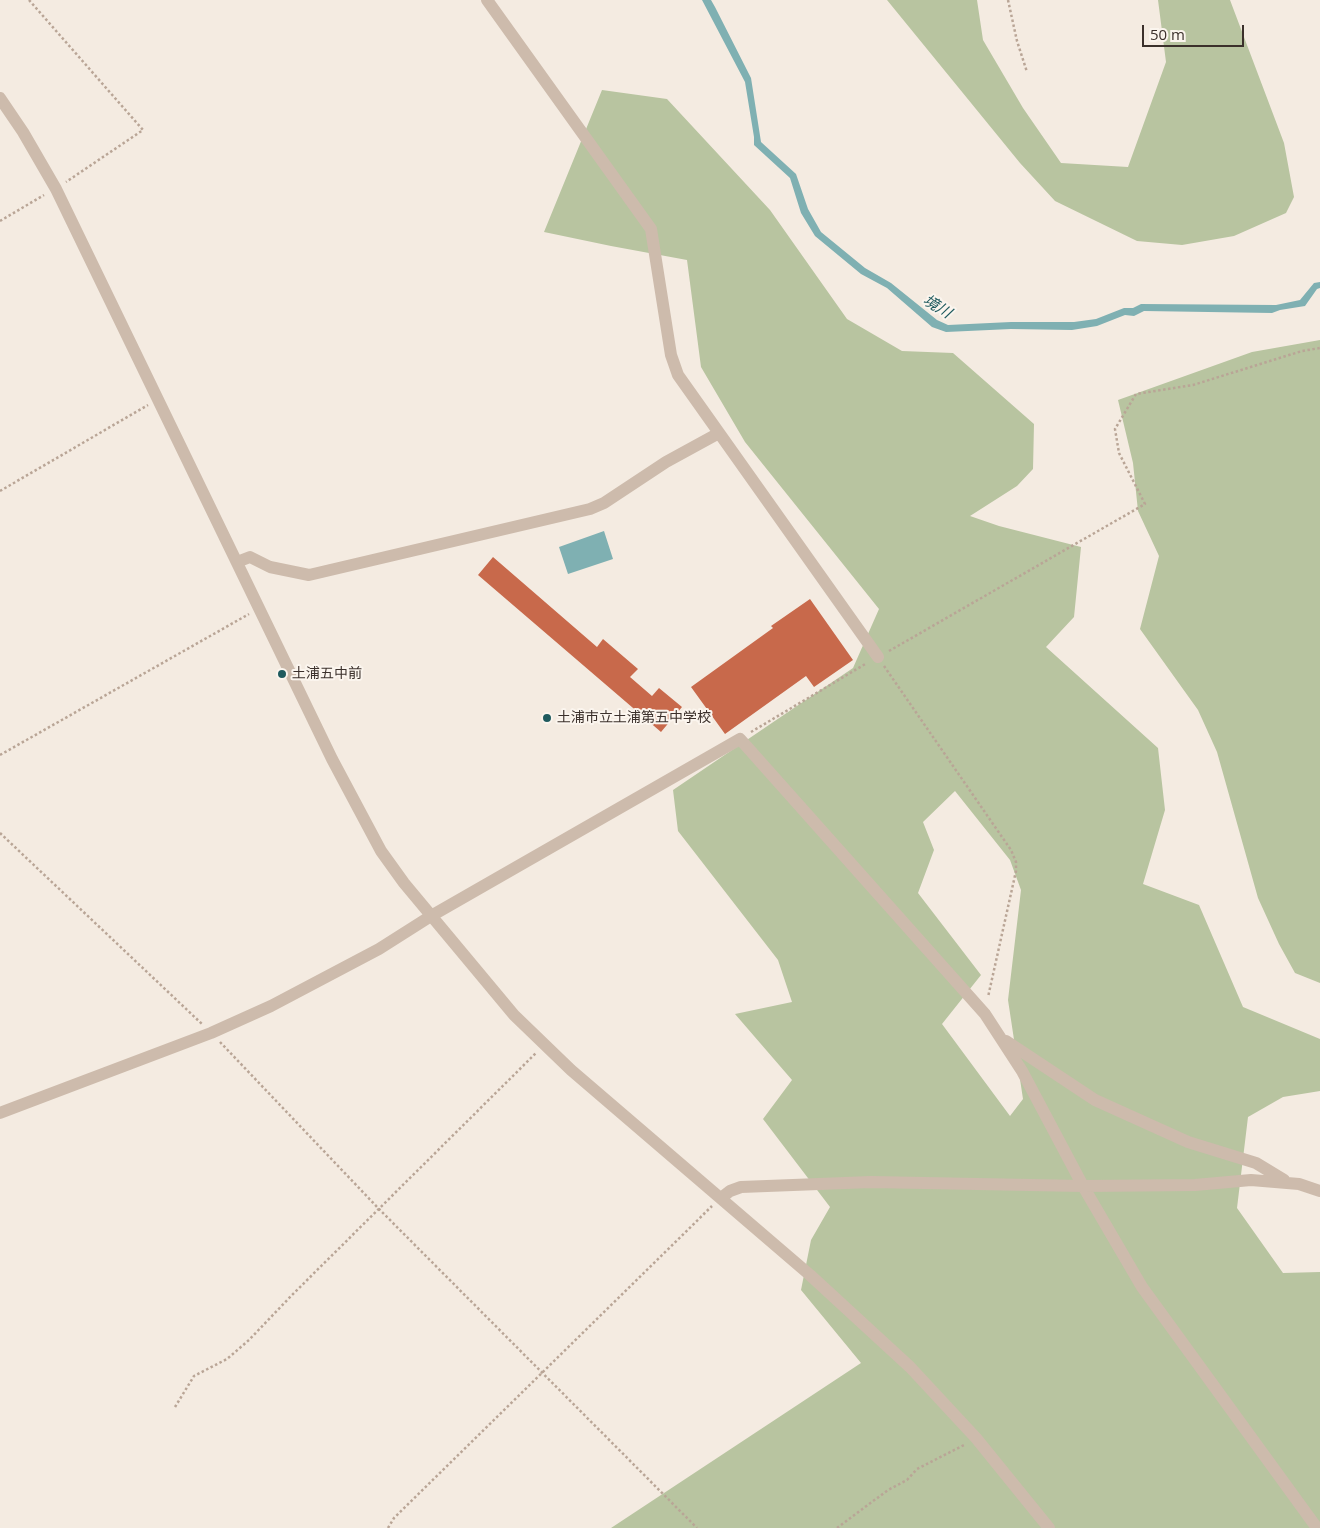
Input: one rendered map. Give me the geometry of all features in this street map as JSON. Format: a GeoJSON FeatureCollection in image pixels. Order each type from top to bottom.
{"type":"FeatureCollection","features":[{"type":"Feature","properties":{"kind":"street"},"geometry":{"type":"LineString","coordinates":[[487,0],[651,229],[671,355],[678,376],[878,657]]}},
{"type":"Feature","properties":{"kind":"street"},"geometry":{"type":"LineString","coordinates":[[0,98],[23,132],[56,189],[236,562],[359,813],[380,851],[431,916],[508,1008],[544,1045],[810,1275],[880,1339],[976,1438],[1049,1528]]}},
{"type":"Feature","properties":{"kind":"street"},"geometry":{"type":"LineString","coordinates":[[236,562],[250,557],[270,567],[309,575],[590,509],[604,503],[666,462],[719,433]]}},
{"type":"Feature","properties":{"kind":"street"},"geometry":{"type":"LineString","coordinates":[[0,1113],[211,1033],[271,1006],[379,949],[431,916],[740,739],[985,1014],[1022,1071],[1083,1186],[1142,1287],[1317,1528]]}},
{"type":"Feature","properties":{"kind":"street"},"geometry":{"type":"LineString","coordinates":[[999,1037],[1095,1100],[1188,1142],[1256,1164],[1289,1183]]}},
{"type":"Feature","properties":{"kind":"street"},"geometry":{"type":"LineString","coordinates":[[721,1198],[730,1190],[741,1187],[870,1182],[1083,1186],[1195,1185],[1251,1180],[1289,1183],[1320,1191]]}},
{"type":"Feature","properties":{"kind":"path"},"geometry":{"type":"LineString","coordinates":[[0,221],[56,189],[143,130],[29,0]]}},
{"type":"Feature","properties":{"kind":"path"},"geometry":{"type":"LineString","coordinates":[[1008,0],[1017,41],[1027,72]]}},
{"type":"Feature","properties":{"kind":"path"},"geometry":{"type":"LineString","coordinates":[[740,739],[878,657],[1145,504],[1119,453],[1115,429],[1136,394],[1193,384],[1302,351],[1320,348]]}},
{"type":"Feature","properties":{"kind":"path"},"geometry":{"type":"LineString","coordinates":[[0,491],[158,400]]}},
{"type":"Feature","properties":{"kind":"path"},"geometry":{"type":"LineString","coordinates":[[0,755],[260,608]]}},
{"type":"Feature","properties":{"kind":"path"},"geometry":{"type":"LineString","coordinates":[[878,657],[1011,850],[1016,862],[1016,871],[985,1014]]}},
{"type":"Feature","properties":{"kind":"path"},"geometry":{"type":"LineString","coordinates":[[0,833],[211,1033],[541,1373],[697,1528]]}},
{"type":"Feature","properties":{"kind":"path"},"geometry":{"type":"LineString","coordinates":[[175,1407],[194,1376],[227,1359],[248,1340],[544,1045]]}},
{"type":"Feature","properties":{"kind":"path"},"geometry":{"type":"LineString","coordinates":[[388,1528],[394,1518],[721,1198]]}},
{"type":"Feature","properties":{"kind":"path"},"geometry":{"type":"LineString","coordinates":[[837,1528],[888,1490],[907,1480],[918,1469],[976,1438]]}},
{"type":"Feature","properties":{"kind":"green space"},"geometry":{"type":"Polygon","coordinates":[[[887,0],[977,0],[983,40],[1023,108],[1061,163],[1128,167],[1166,62],[1158,0],[1230,0],[1284,143],[1294,197],[1286,213],[1234,236],[1182,245],[1137,241],[1055,201],[1020,163],[887,0]]]}},
{"type":"Feature","properties":{"kind":"green space"},"geometry":{"type":"Polygon","coordinates":[[[602,90],[667,99],[770,210],[847,319],[902,351],[953,353],[1034,424],[1033,469],[1017,486],[970,516],[999,526],[1081,547],[1074,617],[1046,647],[1158,748],[1165,810],[1143,884],[1199,905],[1243,1007],[1320,1039],[1320,1091],[1283,1097],[1248,1117],[1237,1208],[1283,1273],[1320,1272],[1320,1528],[611,1528],[861,1363],[801,1290],[811,1240],[830,1207],[763,1119],[792,1080],[735,1014],[792,1002],[778,960],[678,831],[673,790],[853,668],[879,609],[745,442],[701,367],[687,260],[544,232],[602,90]],[[955,791],[923,822],[934,850],[918,893],[981,975],[942,1024],[1010,1116],[1023,1099],[1008,1000],[1021,890],[1010,860],[955,791]]]}},
{"type":"Feature","properties":{"kind":"green space"},"geometry":{"type":"Polygon","coordinates":[[[1320,340],[1320,983],[1295,973],[1279,944],[1258,898],[1217,752],[1198,710],[1140,629],[1159,556],[1138,511],[1133,463],[1118,400],[1252,352],[1320,340]]]}},
{"type":"Feature","properties":{"kind":"water"},"geometry":{"type":"Polygon","coordinates":[[[702,0],[711,0],[751,78],[761,142],[796,174],[808,209],[821,232],[865,268],[891,283],[937,320],[948,325],[1074,322],[1096,319],[1124,308],[1133,308],[1141,304],[1276,305],[1300,300],[1314,283],[1320,282],[1320,288],[1317,289],[1305,306],[1272,313],[1144,311],[1134,316],[1125,315],[1097,326],[1072,330],[1011,329],[946,332],[932,327],[887,288],[861,274],[815,236],[801,213],[790,178],[754,145],[745,82],[702,0]]]}},
{"type":"Feature","properties":{"kind":"water"},"geometry":{"type":"Polygon","coordinates":[[[604,531],[613,559],[568,574],[559,547],[604,531]]]}},
{"type":"Feature","properties":{"kind":"building"},"geometry":{"type":"Polygon","coordinates":[[[493,557],[597,647],[603,639],[638,669],[630,677],[652,696],[659,688],[682,707],[661,732],[478,575],[493,557]]]}},
{"type":"Feature","properties":{"kind":"building"},"geometry":{"type":"Polygon","coordinates":[[[810,599],[853,660],[814,687],[806,676],[725,734],[691,687],[810,599]]]}},
{"type":"Feature","properties":{"kind":"place","name":"土浦五中前"},"geometry":{"type":"Point","coordinates":[282,674]}},
{"type":"Feature","properties":{"kind":"place","name":"土浦市立土浦第五中学校"},"geometry":{"type":"Point","coordinates":[547,718]}},
{"type":"Feature","properties":{"kind":"water label","name":"境川"},"geometry":{"type":"Point","coordinates":[937,307]}}]}
